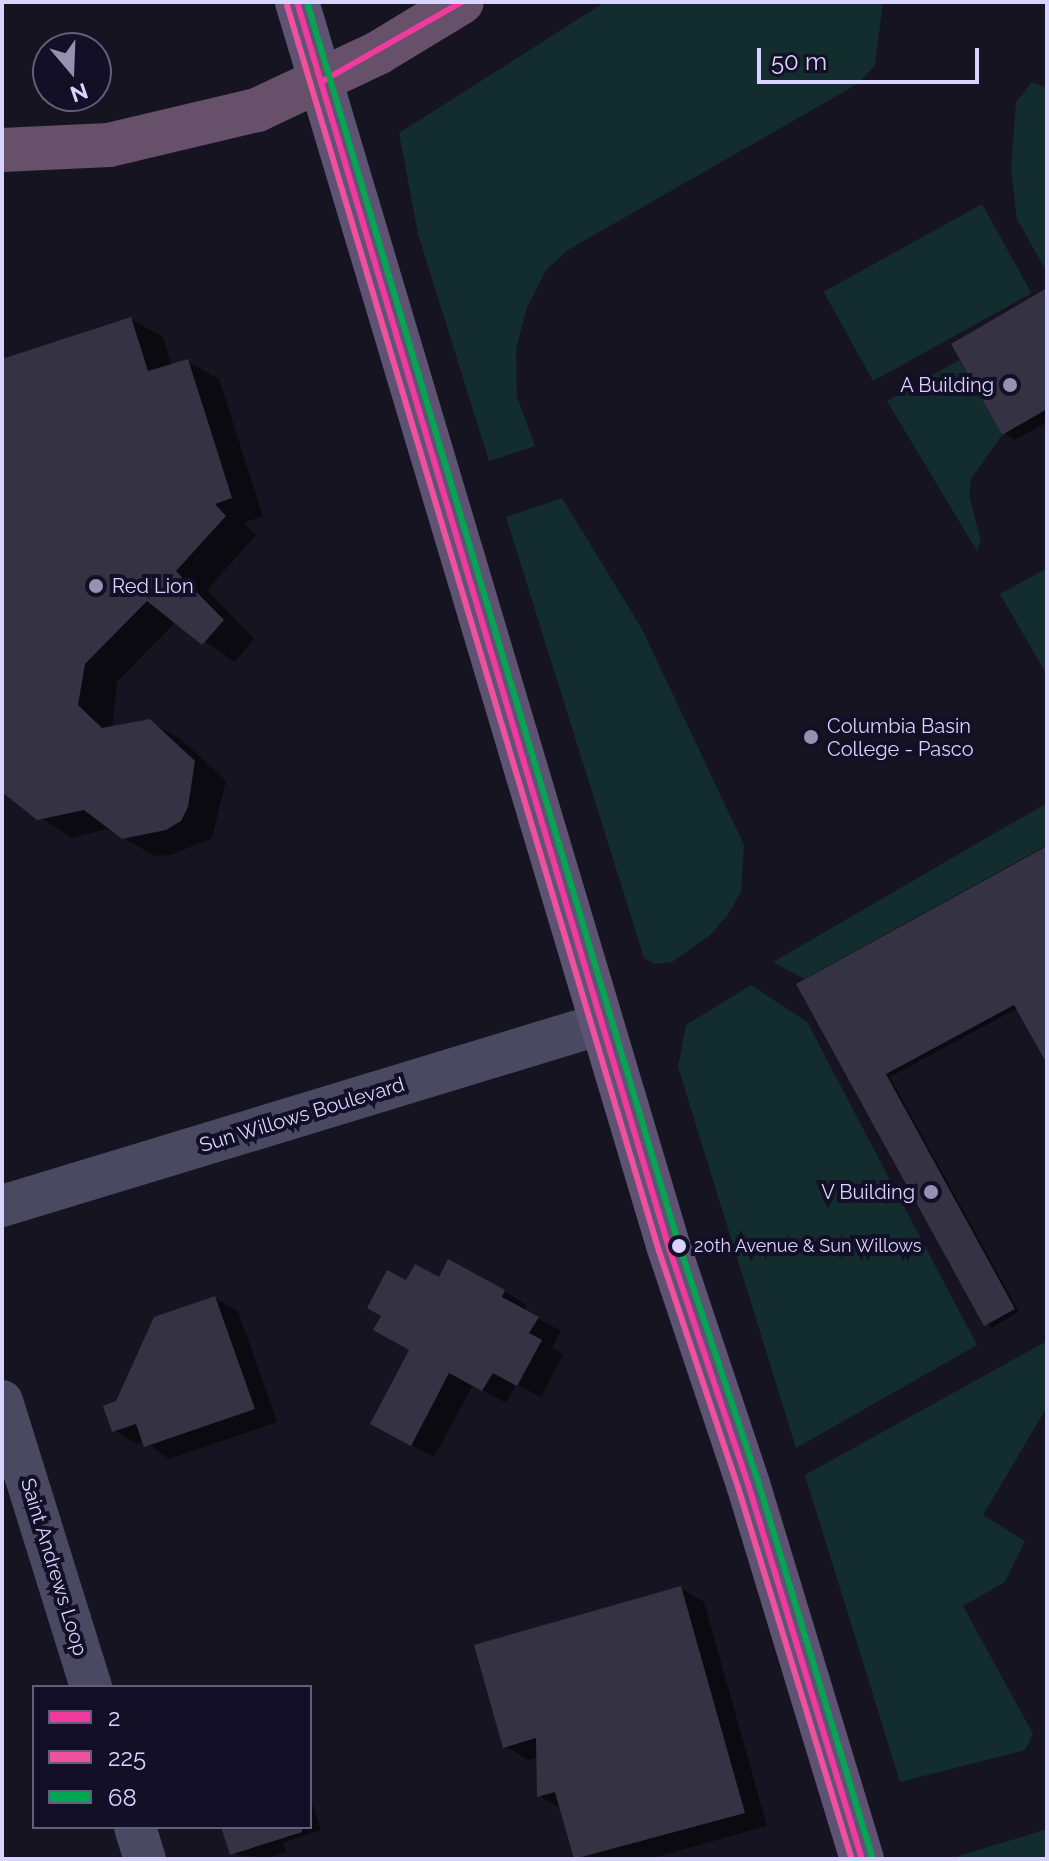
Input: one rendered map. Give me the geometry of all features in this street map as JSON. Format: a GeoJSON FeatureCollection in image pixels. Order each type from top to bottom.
{"type":"FeatureCollection","features":[{"type":"Feature","properties":{"kind":"highway"},"geometry":{"type":"LineString","coordinates":[[2,150],[157,138],[257,110],[321,82],[462,2]]}},
{"type":"Feature","properties":{"kind":"main road"},"geometry":{"type":"LineString","coordinates":[[297,2],[853,1857]]}},
{"type":"Feature","properties":{"kind":"street","name":"Sun Willows Boulevard"},"geometry":{"type":"LineString","coordinates":[[2,1206],[601,1024]]}},
{"type":"Feature","properties":{"kind":"street","name":"Saint Andrews Loop"},"geometry":{"type":"LineString","coordinates":[[2,1401],[90,1685]]}},
{"type":"Feature","properties":{"kind":"street"},"geometry":{"type":"LineString","coordinates":[[136,1829],[145,1859]]}},
{"type":"Feature","properties":{"kind":"green space"},"geometry":{"type":"Polygon","coordinates":[[[605,2],[883,2],[875,65],[859,83],[568,250],[546,270],[527,308],[516,349],[517,397],[535,446],[489,461],[418,234],[399,133],[605,2]]]}},
{"type":"Feature","properties":{"kind":"green space"},"geometry":{"type":"Polygon","coordinates":[[[1032,82],[1047,88],[1047,273],[1017,219],[1011,169],[1016,102],[1032,82]]]}},
{"type":"Feature","properties":{"kind":"green space"},"geometry":{"type":"Polygon","coordinates":[[[982,204],[1031,293],[873,381],[824,292],[982,204]]]}},
{"type":"Feature","properties":{"kind":"green space"},"geometry":{"type":"Polygon","coordinates":[[[959,360],[1002,435],[971,479],[969,495],[981,541],[977,551],[887,401],[959,360]]]}},
{"type":"Feature","properties":{"kind":"green space"},"geometry":{"type":"Polygon","coordinates":[[[562,498],[642,629],[744,845],[741,892],[727,916],[710,935],[672,962],[655,964],[644,958],[506,517],[562,498]]]}},
{"type":"Feature","properties":{"kind":"green space"},"geometry":{"type":"Polygon","coordinates":[[[1047,568],[1047,675],[1000,594],[1047,568]]]}},
{"type":"Feature","properties":{"kind":"green space"},"geometry":{"type":"Polygon","coordinates":[[[1047,803],[1047,845],[804,979],[773,962],[1047,803]]]}},
{"type":"Feature","properties":{"kind":"green space"},"geometry":{"type":"Polygon","coordinates":[[[751,985],[807,1022],[977,1345],[796,1448],[678,1067],[686,1025],[751,985]]]}},
{"type":"Feature","properties":{"kind":"green space"},"geometry":{"type":"Polygon","coordinates":[[[1047,1341],[1047,1407],[983,1515],[1025,1541],[1005,1582],[963,1606],[1033,1734],[1025,1750],[900,1782],[805,1475],[1047,1341]]]}},
{"type":"Feature","properties":{"kind":"green space"},"geometry":{"type":"Polygon","coordinates":[[[1047,1829],[1047,1859],[949,1859],[1047,1829]]]}},
{"type":"Feature","properties":{"kind":"building","name":"A Building"},"geometry":{"type":"Polygon","coordinates":[[[1047,288],[1047,409],[1002,435],[951,344],[1047,288]]]}},
{"type":"Feature","properties":{"kind":"building","name":"Red Lion"},"geometry":{"type":"Polygon","coordinates":[[[131,317],[148,371],[188,359],[232,498],[215,504],[226,516],[176,571],[224,620],[202,645],[147,601],[85,664],[78,705],[102,728],[150,719],[195,761],[188,807],[181,821],[166,830],[122,839],[84,810],[37,820],[2,792],[2,359],[131,317]]]}},
{"type":"Feature","properties":{"kind":"building","name":"V Building"},"geometry":{"type":"Polygon","coordinates":[[[1047,846],[1047,1064],[1014,1005],[886,1074],[1015,1309],[984,1326],[796,984],[1047,846]]]}},
{"type":"Feature","properties":{"kind":"building"},"geometry":{"type":"Polygon","coordinates":[[[448,1259],[505,1290],[502,1297],[539,1317],[529,1333],[542,1340],[517,1386],[493,1373],[482,1391],[449,1373],[411,1446],[370,1424],[409,1350],[373,1330],[381,1316],[367,1308],[387,1270],[406,1280],[415,1264],[439,1277],[448,1259]]]}},
{"type":"Feature","properties":{"kind":"building"},"geometry":{"type":"Polygon","coordinates":[[[215,1296],[255,1409],[144,1447],[136,1424],[112,1432],[103,1406],[116,1401],[154,1317],[215,1296]]]}},
{"type":"Feature","properties":{"kind":"building"},"geometry":{"type":"Polygon","coordinates":[[[681,1586],[745,1813],[574,1859],[555,1792],[537,1797],[536,1738],[503,1748],[474,1645],[681,1586]]]}},
{"type":"Feature","properties":{"kind":"building"},"geometry":{"type":"Polygon","coordinates":[[[222,1829],[302,1829],[302,1832],[230,1855],[222,1829]]]}},
{"type":"Feature","properties":{"kind":"transit line","name":"2"},"geometry":{"type":"LineString","coordinates":[[297,2],[669,1248],[748,1484],[862,1859]]}},
{"type":"Feature","properties":{"kind":"transit line","name":"68"},"geometry":{"type":"LineString","coordinates":[[307,2],[679,1245],[758,1481],[872,1856]]}},
{"type":"Feature","properties":{"kind":"transit line","name":"2"},"geometry":{"type":"LineString","coordinates":[[321,82],[462,2]]}},
{"type":"Feature","properties":{"kind":"transit line","name":"225"},"geometry":{"type":"LineString","coordinates":[[287,5],[659,1251],[738,1487],[852,1859]]}},
{"type":"Feature","properties":{"kind":"place","name":"A Building"},"geometry":{"type":"Point","coordinates":[1010,385]}},
{"type":"Feature","properties":{"kind":"place","name":"Red Lion"},"geometry":{"type":"Point","coordinates":[96,586]}},
{"type":"Feature","properties":{"kind":"place","name":"Columbia Basin College - Pasco"},"geometry":{"type":"Point","coordinates":[811,737]}},
{"type":"Feature","properties":{"kind":"place","name":"V Building"},"geometry":{"type":"Point","coordinates":[931,1192]}},
{"type":"Feature","properties":{"kind":"place","name":"20th Avenue & Sun Willows"},"geometry":{"type":"Point","coordinates":[679,1246]}}]}
